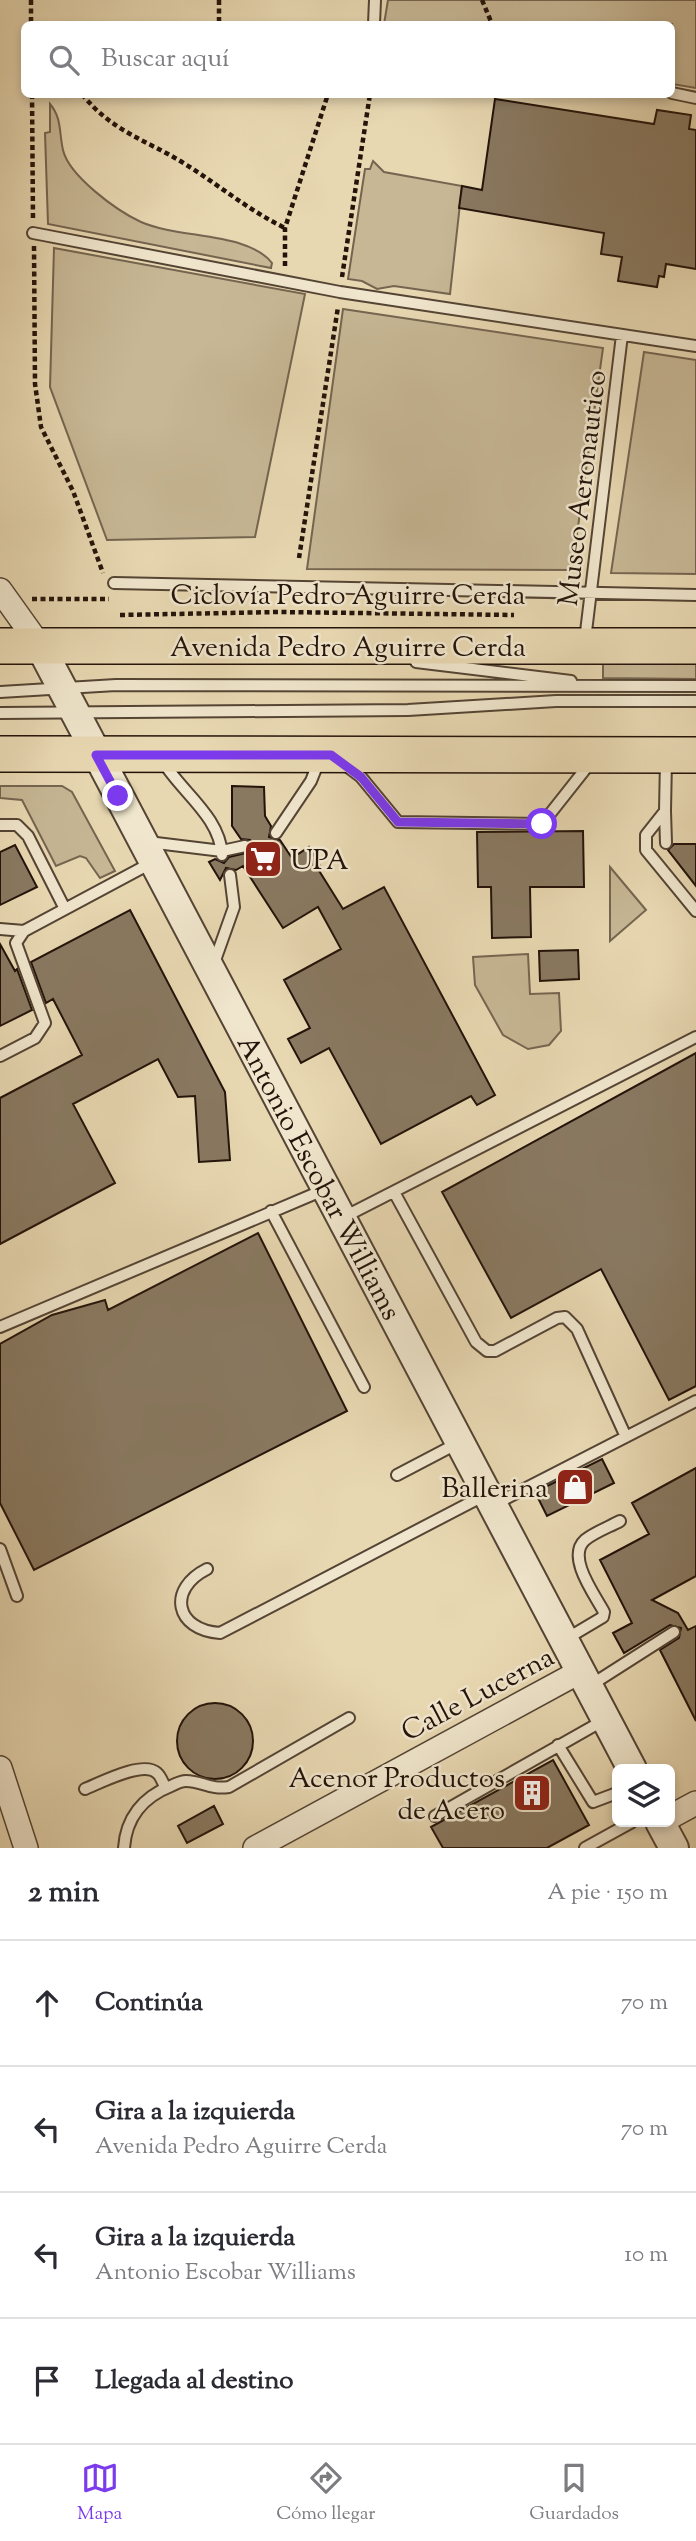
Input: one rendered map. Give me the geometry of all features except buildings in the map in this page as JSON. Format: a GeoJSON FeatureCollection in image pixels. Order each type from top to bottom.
{"type":"FeatureCollection","features":[{"type":"Feature","properties":{"kind":"main road","name":"Avenida Pedro Aguirre Cerda"},"geometry":{"type":"LineString","coordinates":[[0,646],[696,646]]}},
{"type":"Feature","properties":{"kind":"main road"},"geometry":{"type":"LineString","coordinates":[[0,754],[681,755]]}},
{"type":"Feature","properties":{"kind":"street","name":"Antonio Escobar Williams"},"geometry":{"type":"LineString","coordinates":[[2,594],[40,646],[629,1764]]}},
{"type":"Feature","properties":{"kind":"street","name":"Calle Lucerna"},"geometry":{"type":"LineString","coordinates":[[255,1848],[584,1679]]}},
{"type":"Feature","properties":{"kind":"street"},"geometry":{"type":"LineString","coordinates":[[0,1768],[26,1848]]}},
{"type":"Feature","properties":{"kind":"street"},"geometry":{"type":"LineString","coordinates":[[675,1814],[696,1804]]}},
{"type":"Feature","properties":{"kind":"street"},"geometry":{"type":"LineString","coordinates":[[663,1827],[674,1848]]}},
{"type":"Feature","properties":{"kind":"lane"},"geometry":{"type":"LineString","coordinates":[[374,21],[375,0]]}},
{"type":"Feature","properties":{"kind":"lane"},"geometry":{"type":"LineString","coordinates":[[675,94],[696,98]]}},
{"type":"Feature","properties":{"kind":"lane"},"geometry":{"type":"LineString","coordinates":[[33,233],[340,292],[696,346]]}},
{"type":"Feature","properties":{"kind":"lane","name":"Museo Aeronautico"},"geometry":{"type":"LineString","coordinates":[[584,646],[622,335]]}},
{"type":"Feature","properties":{"kind":"lane"},"geometry":{"type":"LineString","coordinates":[[110,585],[696,595]]}},
{"type":"Feature","properties":{"kind":"lane"},"geometry":{"type":"LineString","coordinates":[[294,646],[388,658]]}},
{"type":"Feature","properties":{"kind":"lane"},"geometry":{"type":"LineString","coordinates":[[402,660],[619,688]]}},
{"type":"Feature","properties":{"kind":"lane"},"geometry":{"type":"LineString","coordinates":[[0,692],[61,686],[696,686]]}},
{"type":"Feature","properties":{"kind":"lane"},"geometry":{"type":"LineString","coordinates":[[0,713],[408,710],[556,701],[696,701]]}},
{"type":"Feature","properties":{"kind":"lane"},"geometry":{"type":"LineString","coordinates":[[159,754],[177,784],[211,821],[222,853]]}},
{"type":"Feature","properties":{"kind":"lane"},"geometry":{"type":"LineString","coordinates":[[276,833],[326,755],[361,777],[398,822],[542,824],[576,784],[595,755]]}},
{"type":"Feature","properties":{"kind":"lane"},"geometry":{"type":"LineString","coordinates":[[666,843],[665,811],[681,755]]}},
{"type":"Feature","properties":{"kind":"lane"},"geometry":{"type":"LineString","coordinates":[[665,811],[646,835],[646,850],[696,911]]}},
{"type":"Feature","properties":{"kind":"lane"},"geometry":{"type":"LineString","coordinates":[[0,825],[17,825],[28,836],[65,909]]}},
{"type":"Feature","properties":{"kind":"lane"},"geometry":{"type":"LineString","coordinates":[[0,1056],[35,1038],[46,1023],[16,943],[24,931],[65,909],[148,851],[222,853],[245,846]]}},
{"type":"Feature","properties":{"kind":"lane"},"geometry":{"type":"LineString","coordinates":[[211,971],[234,907],[230,875]]}},
{"type":"Feature","properties":{"kind":"lane"},"geometry":{"type":"LineString","coordinates":[[0,929],[24,931]]}},
{"type":"Feature","properties":{"kind":"lane"},"geometry":{"type":"LineString","coordinates":[[341,1219],[696,1037]]}},
{"type":"Feature","properties":{"kind":"lane"},"geometry":{"type":"LineString","coordinates":[[0,1326],[326,1189]]}},
{"type":"Feature","properties":{"kind":"lane"},"geometry":{"type":"LineString","coordinates":[[394,1192],[475,1342],[487,1352],[495,1351],[557,1318],[565,1317],[577,1329],[626,1437]]}},
{"type":"Feature","properties":{"kind":"lane"},"geometry":{"type":"LineString","coordinates":[[271,1211],[364,1387]]}},
{"type":"Feature","properties":{"kind":"lane"},"geometry":{"type":"LineString","coordinates":[[206,1569],[192,1577],[183,1591],[181,1608],[189,1623],[203,1632],[220,1633],[696,1401]]}},
{"type":"Feature","properties":{"kind":"lane"},"geometry":{"type":"LineString","coordinates":[[397,1475],[460,1442]]}},
{"type":"Feature","properties":{"kind":"lane"},"geometry":{"type":"LineString","coordinates":[[564,1640],[603,1617],[604,1612],[578,1561],[580,1546],[586,1539],[620,1521]]}},
{"type":"Feature","properties":{"kind":"lane"},"geometry":{"type":"LineString","coordinates":[[0,1549],[17,1596]]}},
{"type":"Feature","properties":{"kind":"lane"},"geometry":{"type":"LineString","coordinates":[[584,1679],[674,1632]]}},
{"type":"Feature","properties":{"kind":"lane"},"geometry":{"type":"LineString","coordinates":[[124,1848],[125,1832],[134,1814],[153,1793],[185,1780],[214,1789],[229,1787],[349,1718]]}},
{"type":"Feature","properties":{"kind":"lane"},"geometry":{"type":"LineString","coordinates":[[435,1816],[606,1719]]}},
{"type":"Feature","properties":{"kind":"lane"},"geometry":{"type":"LineString","coordinates":[[558,1745],[593,1802],[612,1795]]}},
{"type":"Feature","properties":{"kind":"lane"},"geometry":{"type":"LineString","coordinates":[[85,1789],[129,1771],[148,1769],[157,1773],[166,1788]]}},
{"type":"Feature","properties":{"kind":"lane"},"geometry":{"type":"LineString","coordinates":[[585,1848],[623,1827]]}},
{"type":"Feature","properties":{"kind":"path"},"geometry":{"type":"LineString","coordinates":[[31,0],[31,21]]}},
{"type":"Feature","properties":{"kind":"path"},"geometry":{"type":"LineString","coordinates":[[219,0],[219,21]]}},
{"type":"Feature","properties":{"kind":"path"},"geometry":{"type":"LineString","coordinates":[[482,0],[491,21]]}},
{"type":"Feature","properties":{"kind":"path"},"geometry":{"type":"LineString","coordinates":[[2,594],[110,600],[110,585],[73,491],[41,428],[35,384],[32,98]]}},
{"type":"Feature","properties":{"kind":"path"},"geometry":{"type":"LineString","coordinates":[[86,98],[107,120],[156,151],[184,163],[250,211],[285,228]]}},
{"type":"Feature","properties":{"kind":"path"},"geometry":{"type":"LineString","coordinates":[[284,281],[285,228],[327,98]]}},
{"type":"Feature","properties":{"kind":"path"},"geometry":{"type":"LineString","coordinates":[[299,558],[369,98]]}},
{"type":"Feature","properties":{"kind":"path","name":"Ciclovía Pedro Aguirre Cerda"},"geometry":{"type":"LineString","coordinates":[[113,615],[279,612],[520,615]]}},
{"type":"Feature","properties":{"kind":"shaded area"},"geometry":{"type":"Polygon","coordinates":[[[388,0],[696,0],[696,88],[675,84],[675,21],[384,21],[388,0]]]}},
{"type":"Feature","properties":{"kind":"shaded area"},"geometry":{"type":"Polygon","coordinates":[[[50,104],[58,120],[67,160],[74,171],[107,201],[141,222],[247,246],[272,263],[271,268],[48,224],[45,133],[50,132],[50,104]]]}},
{"type":"Feature","properties":{"kind":"shaded area"},"geometry":{"type":"Polygon","coordinates":[[[373,161],[384,172],[462,186],[450,294],[394,286],[377,289],[362,281],[348,279],[365,169],[370,169],[373,161]]]}},
{"type":"Feature","properties":{"kind":"shaded area"},"geometry":{"type":"Polygon","coordinates":[[[54,248],[305,294],[255,537],[107,540],[50,387],[54,248]]]}},
{"type":"Feature","properties":{"kind":"shaded area"},"geometry":{"type":"Polygon","coordinates":[[[343,309],[603,348],[572,570],[307,569],[343,309]]]}},
{"type":"Feature","properties":{"kind":"shaded area"},"geometry":{"type":"Polygon","coordinates":[[[644,352],[696,360],[696,574],[611,573],[644,352]]]}},
{"type":"Feature","properties":{"kind":"shaded area"},"geometry":{"type":"Polygon","coordinates":[[[603,660],[696,662],[696,679],[603,678],[603,660]]]}},
{"type":"Feature","properties":{"kind":"shaded area"},"geometry":{"type":"Polygon","coordinates":[[[0,786],[62,786],[72,792],[115,871],[100,878],[86,858],[80,856],[56,866],[22,800],[0,798],[0,786]]]}},
{"type":"Feature","properties":{"kind":"shaded area"},"geometry":{"type":"Polygon","coordinates":[[[610,867],[646,910],[610,941],[610,867]]]}},
{"type":"Feature","properties":{"kind":"shaded area"},"geometry":{"type":"Polygon","coordinates":[[[528,954],[530,994],[559,993],[561,1031],[549,1045],[528,1049],[503,1035],[475,985],[473,957],[528,954]]]}},
{"type":"Feature","properties":{"kind":"place","name":"UPA"},"geometry":{"type":"Point","coordinates":[263,859]}},
{"type":"Feature","properties":{"kind":"place","name":"Ballerina"},"geometry":{"type":"Point","coordinates":[575,1487]}},
{"type":"Feature","properties":{"kind":"place","name":"Acenor Productos de Acero"},"geometry":{"type":"Point","coordinates":[532,1793]}},
{"type":"Feature","properties":{"kind":"route"},"geometry":{"type":"LineString","coordinates":[[118,796],[96,755],[331,755],[361,777],[398,822],[542,824]]}}]}
